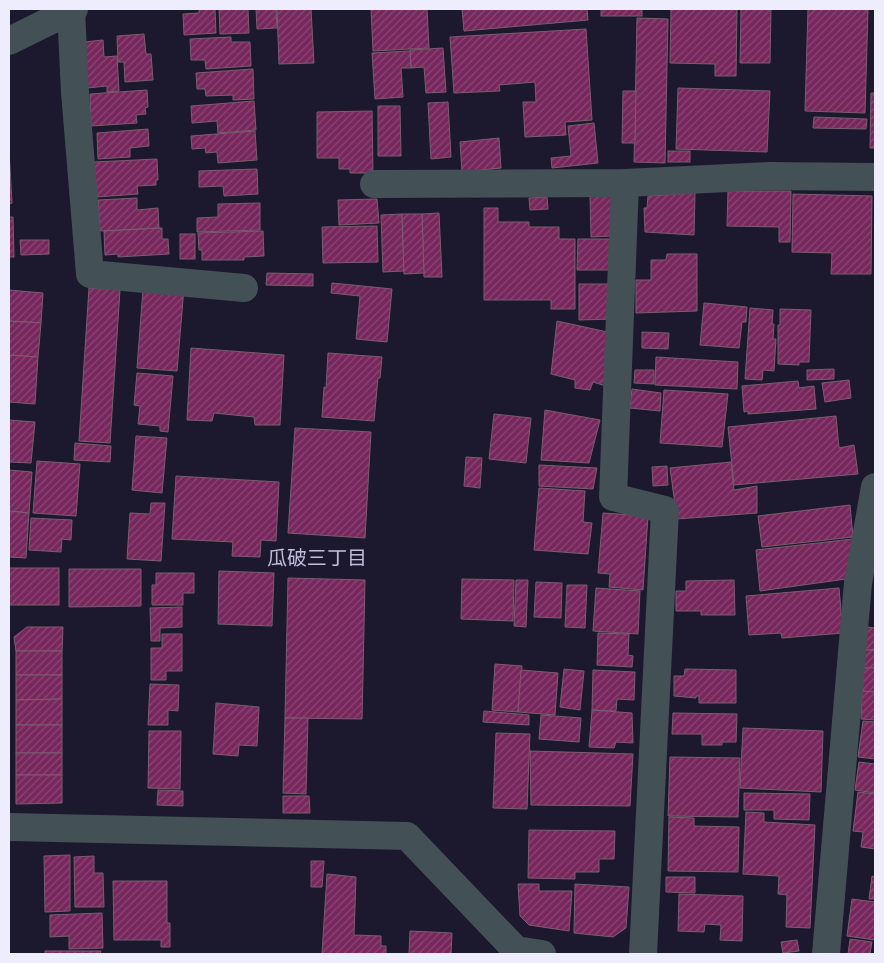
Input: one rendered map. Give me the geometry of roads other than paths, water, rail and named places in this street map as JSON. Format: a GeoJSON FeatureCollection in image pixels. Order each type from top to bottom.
{"type":"FeatureCollection","features":[{"type":"Feature","properties":{"kind":"street"},"geometry":{"type":"LineString","coordinates":[[9,41],[73,9],[75,92],[90,274],[244,288]]}},
{"type":"Feature","properties":{"kind":"street"},"geometry":{"type":"LineString","coordinates":[[374,184],[625,184],[770,176],[875,177]]}},
{"type":"Feature","properties":{"kind":"street"},"geometry":{"type":"LineString","coordinates":[[625,184],[613,497],[665,510],[643,954]]}},
{"type":"Feature","properties":{"kind":"street"},"geometry":{"type":"LineString","coordinates":[[826,954],[858,584],[875,487]]}},
{"type":"Feature","properties":{"kind":"street"},"geometry":{"type":"LineString","coordinates":[[9,827],[407,836],[516,950],[542,954]]}},
{"type":"Feature","properties":{"kind":"district","name":"瓜破三丁目"},"geometry":{"type":"Point","coordinates":[317,557]}}]}
